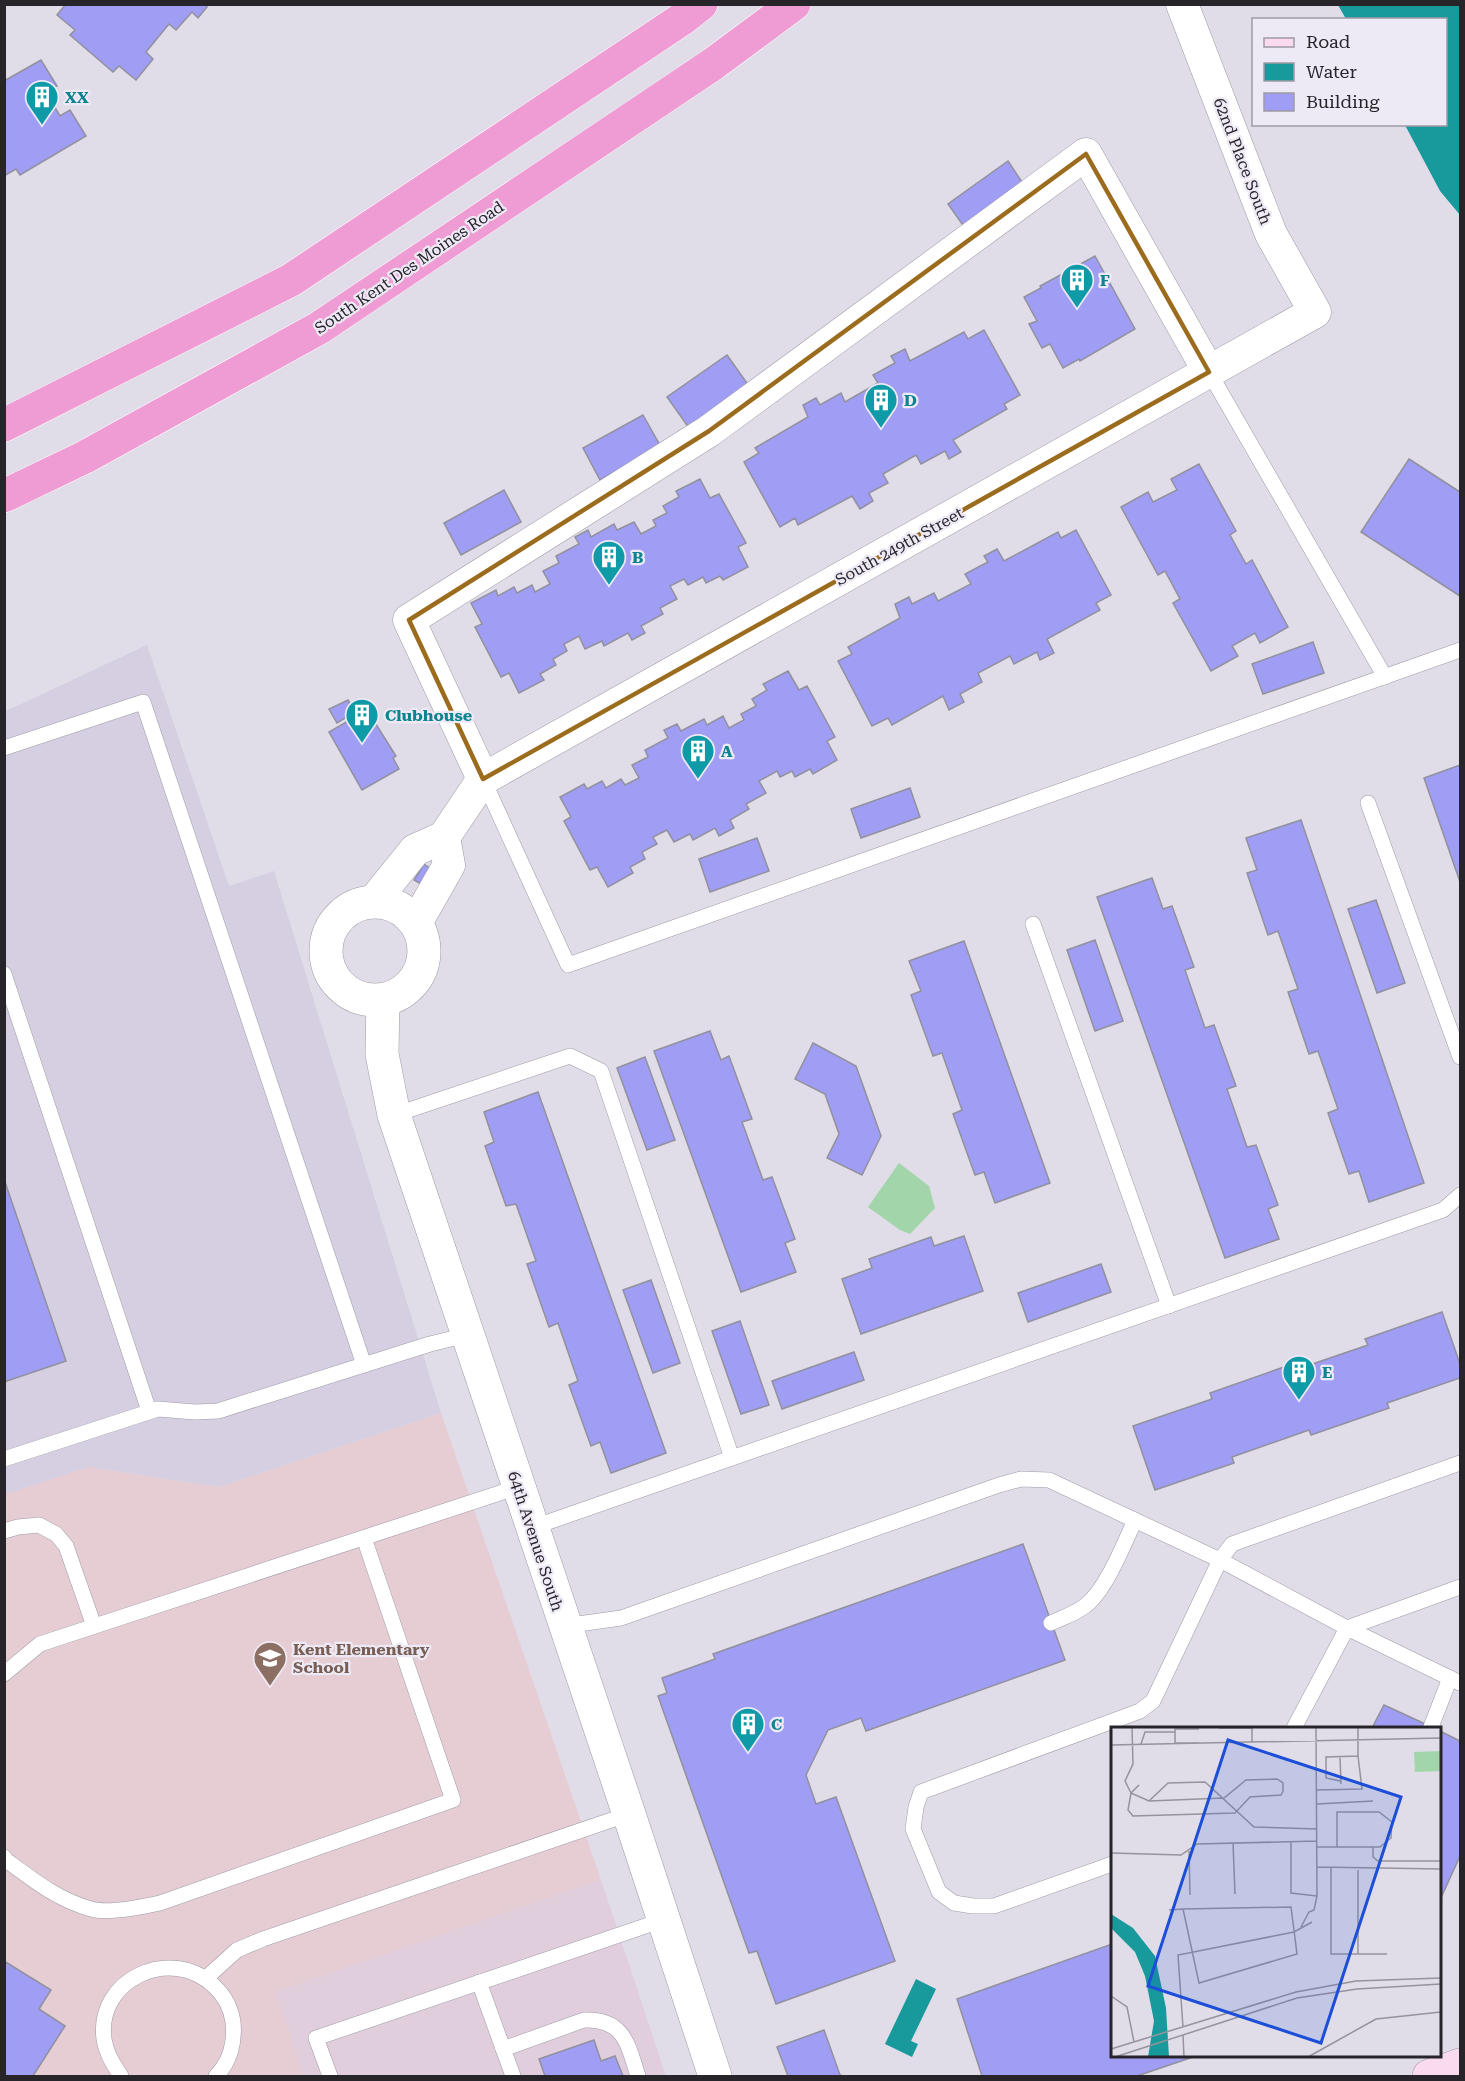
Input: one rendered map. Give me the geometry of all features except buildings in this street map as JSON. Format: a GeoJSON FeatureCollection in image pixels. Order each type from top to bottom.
{"type":"FeatureCollection","features":[{"type":"Feature","properties":{"kind":"highway"},"geometry":{"type":"LineString","coordinates":[[4,425],[291,280],[672,26],[701,4]]}},
{"type":"Feature","properties":{"kind":"highway","name":"South Kent Des Moines Road"},"geometry":{"type":"LineString","coordinates":[[4,496],[85,457],[319,327],[713,64],[794,4]]}},
{"type":"Feature","properties":{"kind":"main road"},"geometry":{"type":"LineString","coordinates":[[1429,2076],[1461,2065]]}},
{"type":"Feature","properties":{"kind":"street","name":"62nd Place South"},"geometry":{"type":"LineString","coordinates":[[1182,4],[1271,234],[1315,312]]}},
{"type":"Feature","properties":{"kind":"street"},"geometry":{"type":"LineString","coordinates":[[373,902],[415,850],[444,837],[483,779],[408,620],[709,431],[1086,154],[1209,372]]}},
{"type":"Feature","properties":{"kind":"street","name":"South 249th Street"},"geometry":{"type":"LineString","coordinates":[[483,779],[1315,312]]}},
{"type":"Feature","properties":{"kind":"street"},"geometry":{"type":"LineString","coordinates":[[416,923],[449,865],[444,837]]}},
{"type":"Feature","properties":{"kind":"street"},"geometry":{"type":"LineString","coordinates":[[373,902],[390,904],[404,911],[416,923],[423,938],[425,955],[421,971],[412,985],[399,995],[383,1000],[366,1000],[352,995],[339,986],[330,972],[326,957],[327,941],[333,926],[343,914],[356,905],[373,902]]}},
{"type":"Feature","properties":{"kind":"street","name":"64th Avenue South"},"geometry":{"type":"LineString","coordinates":[[383,1000],[382,1054],[394,1115],[715,2076]]}},
{"type":"Feature","properties":{"kind":"lane"},"geometry":{"type":"LineString","coordinates":[[1209,372],[1385,676]]}},
{"type":"Feature","properties":{"kind":"lane"},"geometry":{"type":"LineString","coordinates":[[483,779],[567,965],[1461,650]]}},
{"type":"Feature","properties":{"kind":"lane"},"geometry":{"type":"LineString","coordinates":[[4,748],[144,702],[364,1365]]}},
{"type":"Feature","properties":{"kind":"lane"},"geometry":{"type":"LineString","coordinates":[[1368,803],[1461,1057]]}},
{"type":"Feature","properties":{"kind":"lane"},"geometry":{"type":"LineString","coordinates":[[1033,924],[1169,1306]]}},
{"type":"Feature","properties":{"kind":"lane"},"geometry":{"type":"LineString","coordinates":[[4,974],[149,1412]]}},
{"type":"Feature","properties":{"kind":"lane"},"geometry":{"type":"LineString","coordinates":[[394,1115],[570,1056],[601,1071],[732,1458]]}},
{"type":"Feature","properties":{"kind":"lane"},"geometry":{"type":"LineString","coordinates":[[531,1528],[1443,1210],[1461,1195]]}},
{"type":"Feature","properties":{"kind":"lane"},"geometry":{"type":"LineString","coordinates":[[4,1459],[158,1409],[218,1411],[467,1335]]}},
{"type":"Feature","properties":{"kind":"lane"},"geometry":{"type":"LineString","coordinates":[[1111,1865],[994,1906],[954,1903],[939,1892],[913,1829],[921,1792],[1140,1712],[1153,1701],[1220,1560],[1232,1545],[1461,1463]]}},
{"type":"Feature","properties":{"kind":"lane"},"geometry":{"type":"LineString","coordinates":[[564,1626],[621,1618],[999,1485],[1021,1479],[1049,1480],[1220,1560],[1347,1628],[1455,1680],[1431,1727]]}},
{"type":"Feature","properties":{"kind":"lane"},"geometry":{"type":"LineString","coordinates":[[4,1674],[40,1644],[518,1487]]}},
{"type":"Feature","properties":{"kind":"lane"},"geometry":{"type":"LineString","coordinates":[[1051,1623],[1085,1606],[1095,1595],[1108,1575],[1136,1520]]}},
{"type":"Feature","properties":{"kind":"lane"},"geometry":{"type":"LineString","coordinates":[[4,1531],[39,1525],[56,1534],[66,1546],[94,1626]]}},
{"type":"Feature","properties":{"kind":"lane"},"geometry":{"type":"LineString","coordinates":[[4,1857],[46,1891],[92,1910],[130,1909],[160,1903],[453,1800],[364,1538]]}},
{"type":"Feature","properties":{"kind":"lane"},"geometry":{"type":"LineString","coordinates":[[1295,1727],[1347,1628],[1461,1587]]}},
{"type":"Feature","properties":{"kind":"lane"},"geometry":{"type":"LineString","coordinates":[[206,1978],[237,1950],[263,1939],[629,1814]]}},
{"type":"Feature","properties":{"kind":"lane"},"geometry":{"type":"LineString","coordinates":[[330,2076],[316,2038],[663,1920]]}},
{"type":"Feature","properties":{"kind":"lane"},"geometry":{"type":"LineString","coordinates":[[121,2076],[110,2059],[104,2039],[105,2018],[113,1998],[127,1982],[145,1972],[165,1967],[186,1969],[206,1978],[221,1993],[231,2012],[234,2034],[230,2056],[216,2076]]}},
{"type":"Feature","properties":{"kind":"lane"},"geometry":{"type":"LineString","coordinates":[[479,1982],[513,2076]]}},
{"type":"Feature","properties":{"kind":"lane"},"geometry":{"type":"LineString","coordinates":[[503,2049],[584,2020],[597,2020],[621,2032],[627,2041],[638,2076]]}},
{"type":"Feature","properties":{"kind":"highlighted area"},"geometry":{"type":"Polygon","coordinates":[[[1086,154],[1209,372],[483,779],[409,620],[709,431],[1086,154]]]}},
{"type":"Feature","properties":{"kind":"shaded area"},"geometry":{"type":"Polygon","coordinates":[[[147,645],[229,886],[274,871],[441,1413],[219,1487],[89,1467],[5,1495],[4,712],[147,645]]]}},
{"type":"Feature","properties":{"kind":"shaded area","name":"Kent Elementary School"},"geometry":{"type":"Polygon","coordinates":[[[441,1413],[601,1880],[276,1992],[304,2076],[5,2076],[4,1495],[89,1467],[219,1487],[441,1413]]]}},
{"type":"Feature","properties":{"kind":"shaded area"},"geometry":{"type":"Polygon","coordinates":[[[601,1880],[666,2076],[304,2076],[275,1992],[601,1880]]]}},
{"type":"Feature","properties":{"kind":"green space"},"geometry":{"type":"Polygon","coordinates":[[[899,1163],[929,1186],[935,1208],[910,1234],[900,1230],[868,1207],[899,1163]]]}},
{"type":"Feature","properties":{"kind":"water"},"geometry":{"type":"Polygon","coordinates":[[[1338,5],[1460,5],[1460,215],[1440,191],[1406,126],[1447,126],[1447,18],[1345,18],[1338,5]]]}},
{"type":"Feature","properties":{"kind":"water"},"geometry":{"type":"Polygon","coordinates":[[[916,1979],[936,1989],[911,2041],[918,2044],[912,2057],[885,2044],[916,1979]]]}},
{"type":"Feature","properties":{"kind":"place","name":"XX"},"geometry":{"type":"Point","coordinates":[42,126]}},
{"type":"Feature","properties":{"kind":"place","name":"F"},"geometry":{"type":"Point","coordinates":[1077,309]}},
{"type":"Feature","properties":{"kind":"place","name":"D"},"geometry":{"type":"Point","coordinates":[881,429]}},
{"type":"Feature","properties":{"kind":"place","name":"B"},"geometry":{"type":"Point","coordinates":[609,586]}},
{"type":"Feature","properties":{"kind":"place","name":"Clubhouse"},"geometry":{"type":"Point","coordinates":[362,744]}},
{"type":"Feature","properties":{"kind":"place","name":"A"},"geometry":{"type":"Point","coordinates":[698,780]}},
{"type":"Feature","properties":{"kind":"place","name":"E"},"geometry":{"type":"Point","coordinates":[1299,1401]}},
{"type":"Feature","properties":{"kind":"place","name":"Kent Elementary School"},"geometry":{"type":"Point","coordinates":[270,1687]}},
{"type":"Feature","properties":{"kind":"place","name":"C"},"geometry":{"type":"Point","coordinates":[748,1753]}}]}
